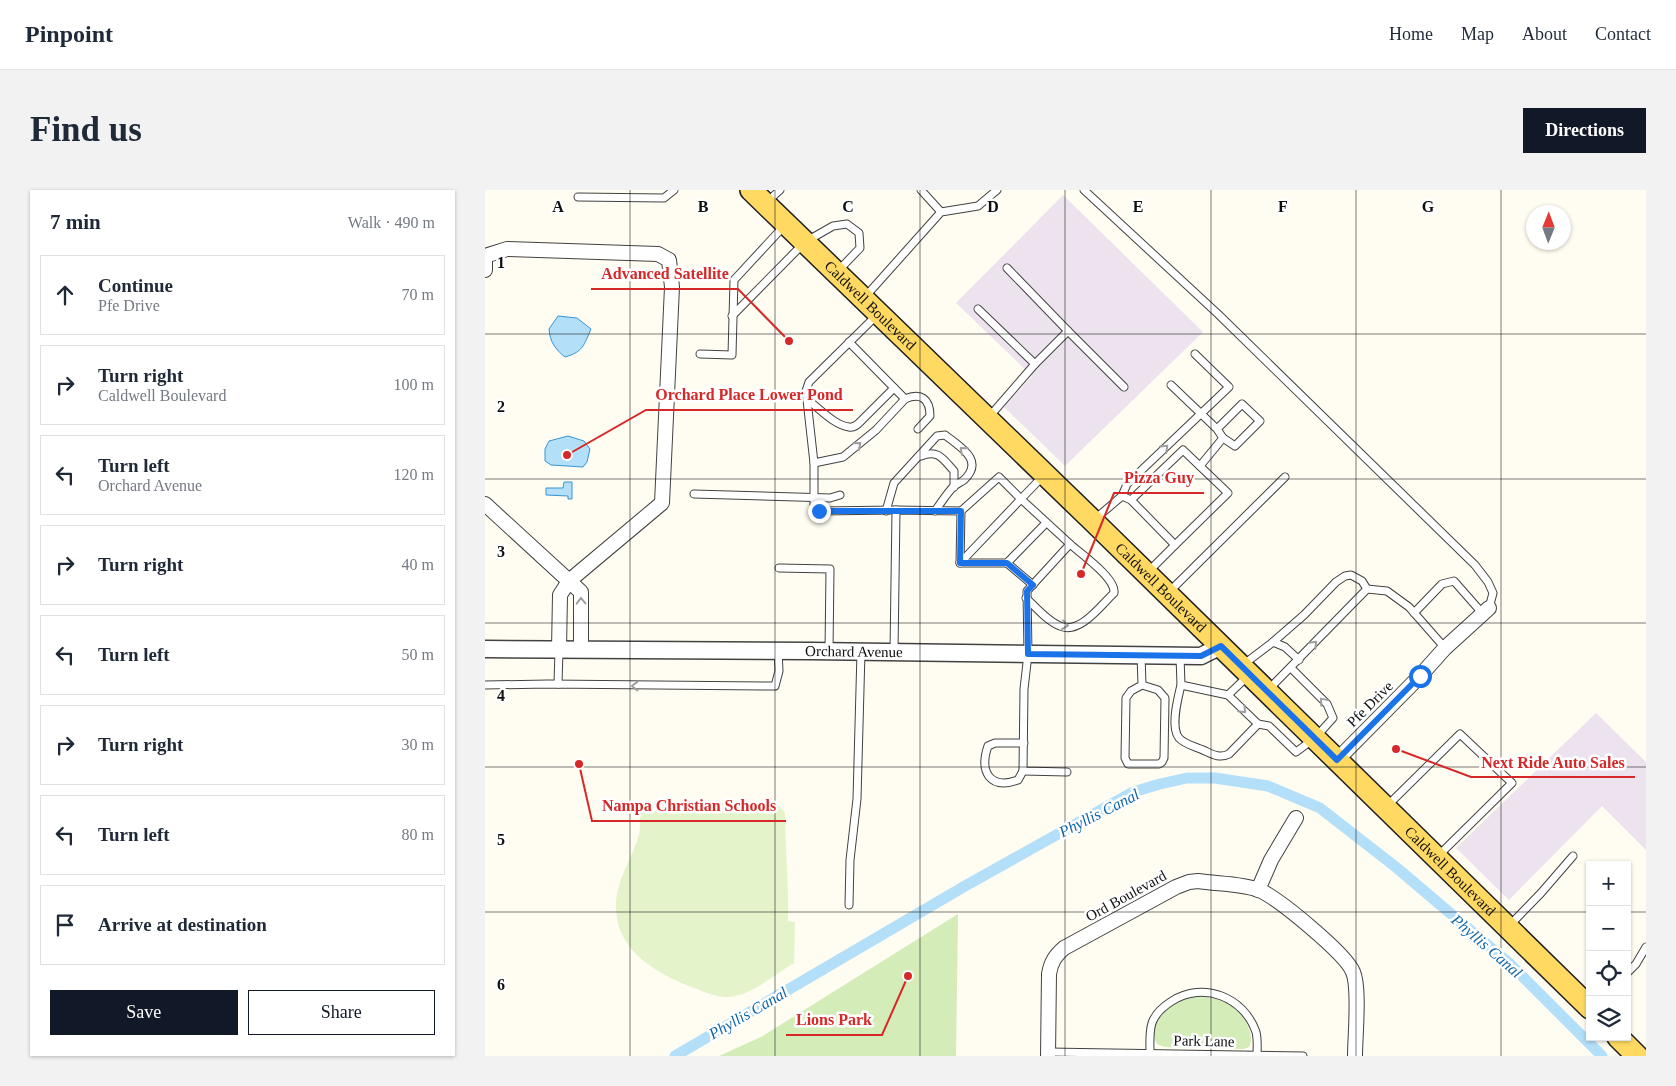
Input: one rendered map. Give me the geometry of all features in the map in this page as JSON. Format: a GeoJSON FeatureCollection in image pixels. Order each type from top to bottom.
{"type":"FeatureCollection","features":[{"type":"Feature","properties":{"kind":"main road","name":"Caldwell Boulevard"},"geometry":{"type":"LineString","coordinates":[[765,195],[786,224],[1093,520],[1586,1004]]}},
{"type":"Feature","properties":{"kind":"main road"},"geometry":{"type":"LineString","coordinates":[[1623,1041],[1637,1056]]}},
{"type":"Feature","properties":{"kind":"street"},"geometry":{"type":"LineString","coordinates":[[485,270],[485,256],[507,249],[657,254],[669,260],[672,294],[662,503],[569,581],[561,595],[559,650]]}},
{"type":"Feature","properties":{"kind":"street"},"geometry":{"type":"LineString","coordinates":[[485,504],[581,592],[581,650]]}},
{"type":"Feature","properties":{"kind":"street","name":"Pfe Drive"},"geometry":{"type":"LineString","coordinates":[[1337,760],[1445,648],[1486,611]]}},
{"type":"Feature","properties":{"kind":"street","name":"Orchard Avenue"},"geometry":{"type":"LineString","coordinates":[[485,649],[1201,656],[1221,646]]}},
{"type":"Feature","properties":{"kind":"street"},"geometry":{"type":"LineString","coordinates":[[1258,890],[1271,860],[1296,818]]}},
{"type":"Feature","properties":{"kind":"street","name":"Ord Boulevard"},"geometry":{"type":"LineString","coordinates":[[1048,1054],[1049,974],[1050,965],[1055,955],[1064,948],[1176,886],[1189,882],[1239,886],[1258,890],[1280,903],[1348,962],[1354,973],[1356,988],[1355,1056]]}},
{"type":"Feature","properties":{"kind":"lane"},"geometry":{"type":"LineString","coordinates":[[577,197],[664,198],[674,190]]}},
{"type":"Feature","properties":{"kind":"lane"},"geometry":{"type":"LineString","coordinates":[[921,190],[941,212]]}},
{"type":"Feature","properties":{"kind":"lane"},"geometry":{"type":"LineString","coordinates":[[997,190],[978,206],[941,212],[871,306],[849,342],[809,382],[807,391],[814,463],[814,505],[819,511],[961,511],[999,477],[1046,523],[1109,578],[1114,586],[1114,593],[1084,622],[1068,627],[1058,625],[1026,598]]}},
{"type":"Feature","properties":{"kind":"lane"},"geometry":{"type":"LineString","coordinates":[[1084,190],[1218,314],[1475,565],[1488,582],[1493,593],[1486,611],[1454,582],[1442,584],[1414,613]]}},
{"type":"Feature","properties":{"kind":"lane"},"geometry":{"type":"LineString","coordinates":[[700,354],[732,355],[733,280],[786,224]]}},
{"type":"Feature","properties":{"kind":"lane"},"geometry":{"type":"LineString","coordinates":[[732,316],[805,242],[833,226],[847,224],[859,233],[860,248],[836,272]]}},
{"type":"Feature","properties":{"kind":"lane"},"geometry":{"type":"LineString","coordinates":[[1007,268],[1124,387]]}},
{"type":"Feature","properties":{"kind":"lane"},"geometry":{"type":"LineString","coordinates":[[978,309],[1035,364]]}},
{"type":"Feature","properties":{"kind":"lane"},"geometry":{"type":"LineString","coordinates":[[987,419],[1035,364],[1068,331]]}},
{"type":"Feature","properties":{"kind":"lane"},"geometry":{"type":"LineString","coordinates":[[849,342],[905,399]]}},
{"type":"Feature","properties":{"kind":"lane"},"geometry":{"type":"LineString","coordinates":[[1093,520],[1122,496],[1127,484],[1229,388],[1195,354]]}},
{"type":"Feature","properties":{"kind":"lane"},"geometry":{"type":"LineString","coordinates":[[1171,385],[1217,429],[1223,438],[1235,446],[1260,421],[1243,404],[1217,429]]}},
{"type":"Feature","properties":{"kind":"lane"},"geometry":{"type":"LineString","coordinates":[[808,400],[836,422],[854,427],[894,388]]}},
{"type":"Feature","properties":{"kind":"lane"},"geometry":{"type":"LineString","coordinates":[[814,463],[843,457],[877,430],[905,399],[913,396],[923,398],[930,406],[930,416],[918,429]]}},
{"type":"Feature","properties":{"kind":"lane"},"geometry":{"type":"LineString","coordinates":[[886,511],[894,483],[937,436],[945,436],[968,453],[973,462],[973,468],[965,479],[954,486],[935,511]]}},
{"type":"Feature","properties":{"kind":"lane"},"geometry":{"type":"LineString","coordinates":[[1200,466],[1223,438]]}},
{"type":"Feature","properties":{"kind":"lane"},"geometry":{"type":"LineString","coordinates":[[1131,500],[1183,450],[1228,493],[1146,574]]}},
{"type":"Feature","properties":{"kind":"lane"},"geometry":{"type":"LineString","coordinates":[[917,457],[935,453],[942,458],[954,471],[954,486]]}},
{"type":"Feature","properties":{"kind":"lane"},"geometry":{"type":"LineString","coordinates":[[960,563],[1044,474]]}},
{"type":"Feature","properties":{"kind":"lane"},"geometry":{"type":"LineString","coordinates":[[1167,594],[1285,477]]}},
{"type":"Feature","properties":{"kind":"lane"},"geometry":{"type":"LineString","coordinates":[[694,494],[814,498],[829,498],[840,495]]}},
{"type":"Feature","properties":{"kind":"lane"},"geometry":{"type":"LineString","coordinates":[[1122,496],[1131,500],[1175,545]]}},
{"type":"Feature","properties":{"kind":"lane"},"geometry":{"type":"LineString","coordinates":[[894,652],[896,510]]}},
{"type":"Feature","properties":{"kind":"lane"},"geometry":{"type":"LineString","coordinates":[[960,563],[961,511]]}},
{"type":"Feature","properties":{"kind":"lane"},"geometry":{"type":"LineString","coordinates":[[1007,563],[1046,523]]}},
{"type":"Feature","properties":{"kind":"lane"},"geometry":{"type":"LineString","coordinates":[[1023,743],[995,743],[988,746],[986,769],[990,778],[996,783],[1007,784],[1018,780],[1023,771],[1024,689],[1028,654],[1027,591],[1070,544]]}},
{"type":"Feature","properties":{"kind":"lane"},"geometry":{"type":"LineString","coordinates":[[960,563],[1007,563],[1033,585]]}},
{"type":"Feature","properties":{"kind":"lane"},"geometry":{"type":"LineString","coordinates":[[779,568],[830,569],[829,651]]}},
{"type":"Feature","properties":{"kind":"lane"},"geometry":{"type":"LineString","coordinates":[[1228,695],[1246,670],[1336,582],[1345,576],[1351,575],[1362,581],[1367,589]]}},
{"type":"Feature","properties":{"kind":"lane"},"geometry":{"type":"LineString","coordinates":[[1367,589],[1387,591],[1409,607],[1445,648]]}},
{"type":"Feature","properties":{"kind":"lane"},"geometry":{"type":"LineString","coordinates":[[1267,691],[1367,589]]}},
{"type":"Feature","properties":{"kind":"lane"},"geometry":{"type":"LineString","coordinates":[[1273,642],[1285,647],[1299,660]]}},
{"type":"Feature","properties":{"kind":"lane"},"geometry":{"type":"LineString","coordinates":[[558,684],[559,650]]}},
{"type":"Feature","properties":{"kind":"lane"},"geometry":{"type":"LineString","coordinates":[[485,685],[775,686],[779,671],[778,651]]}},
{"type":"Feature","properties":{"kind":"lane"},"geometry":{"type":"LineString","coordinates":[[849,906],[850,860],[857,799],[861,652]]}},
{"type":"Feature","properties":{"kind":"lane"},"geometry":{"type":"LineString","coordinates":[[1141,654],[1142,685]]}},
{"type":"Feature","properties":{"kind":"lane"},"geometry":{"type":"LineString","coordinates":[[1180,656],[1181,685],[1175,712],[1175,729],[1179,739],[1216,756],[1223,756],[1229,754],[1258,724]]}},
{"type":"Feature","properties":{"kind":"lane"},"geometry":{"type":"LineString","coordinates":[[1181,685],[1228,695],[1258,724],[1269,726],[1296,752],[1315,738],[1333,718],[1327,704],[1291,668]]}},
{"type":"Feature","properties":{"kind":"lane"},"geometry":{"type":"LineString","coordinates":[[1142,685],[1158,690],[1165,698],[1164,758],[1163,762],[1159,764],[1128,764],[1125,758],[1126,698],[1131,691],[1142,685]]}},
{"type":"Feature","properties":{"kind":"lane"},"geometry":{"type":"LineString","coordinates":[[1386,808],[1460,734],[1511,783],[1437,857]]}},
{"type":"Feature","properties":{"kind":"lane"},"geometry":{"type":"LineString","coordinates":[[1023,771],[1067,772]]}},
{"type":"Feature","properties":{"kind":"lane"},"geometry":{"type":"LineString","coordinates":[[1508,927],[1541,894],[1573,856]]}},
{"type":"Feature","properties":{"kind":"lane"},"geometry":{"type":"LineString","coordinates":[[1631,970],[1643,960],[1646,947]]}},
{"type":"Feature","properties":{"kind":"lane","name":"Park Lane"},"geometry":{"type":"LineString","coordinates":[[1150,1054],[1152,1024],[1158,1013],[1177,998],[1190,992],[1203,992],[1225,996],[1242,1010],[1250,1020],[1255,1032],[1257,1055]]}},
{"type":"Feature","properties":{"kind":"lane","name":"Park Lane"},"geometry":{"type":"LineString","coordinates":[[1048,1054],[1303,1056]]}},
{"type":"Feature","properties":{"kind":"shaded area"},"geometry":{"type":"Polygon","coordinates":[[[1063,195],[1203,332],[1065,466],[1004,407],[1032,376],[956,303],[1063,195]]]}},
{"type":"Feature","properties":{"kind":"shaded area"},"geometry":{"type":"Polygon","coordinates":[[[1596,713],[1646,762],[1646,850],[1602,806],[1509,900],[1456,848],[1596,713]]]}},
{"type":"Feature","properties":{"kind":"green space"},"geometry":{"type":"Polygon","coordinates":[[[706,802],[779,806],[785,813],[788,921],[795,922],[794,963],[762,984],[736,996],[727,997],[710,994],[681,983],[654,969],[632,949],[624,938],[618,924],[616,899],[621,880],[639,834],[640,811],[683,812],[706,802]]]}},
{"type":"Feature","properties":{"kind":"green space"},"geometry":{"type":"Polygon","coordinates":[[[958,914],[956,1056],[719,1056],[761,1037],[958,914]]]}},
{"type":"Feature","properties":{"kind":"green space"},"geometry":{"type":"Polygon","coordinates":[[[1202,997],[1225,1002],[1241,1015],[1251,1034],[1249,1047],[1244,1049],[1165,1047],[1157,1044],[1154,1037],[1154,1029],[1160,1016],[1179,1002],[1190,998],[1202,997]]]}},
{"type":"Feature","properties":{"kind":"water"},"geometry":{"type":"Polygon","coordinates":[[[558,316],[577,318],[591,329],[582,347],[576,353],[565,357],[554,345],[549,329],[558,316]]]}},
{"type":"Feature","properties":{"kind":"water"},"geometry":{"type":"Polygon","coordinates":[[[568,436],[584,441],[590,449],[587,462],[583,467],[551,465],[545,461],[545,449],[549,441],[568,436]]]}},
{"type":"Feature","properties":{"kind":"water"},"geometry":{"type":"Polygon","coordinates":[[[564,482],[572,482],[572,499],[568,499],[568,496],[546,495],[546,488],[563,488],[564,482]]]}},
{"type":"Feature","properties":{"kind":"waterway","name":"Phyllis Canal"},"geometry":{"type":"LineString","coordinates":[[675,1056],[965,886],[1133,792],[1187,778],[1215,778],[1268,786],[1320,808],[1397,868],[1510,964],[1602,1056]]}},
{"type":"Feature","properties":{"kind":"place","name":"Advanced Satellite"},"geometry":{"type":"Point","coordinates":[789,341]}},
{"type":"Feature","properties":{"kind":"place","name":"Orchard Place Lower Pond"},"geometry":{"type":"Point","coordinates":[567,455]}},
{"type":"Feature","properties":{"kind":"place","name":"Pizza Guy"},"geometry":{"type":"Point","coordinates":[1081,574]}},
{"type":"Feature","properties":{"kind":"place","name":"Next Ride Auto Sales"},"geometry":{"type":"Point","coordinates":[1396,749]}},
{"type":"Feature","properties":{"kind":"place","name":"Nampa Christian Schools"},"geometry":{"type":"Point","coordinates":[579,764]}},
{"type":"Feature","properties":{"kind":"place","name":"Lions Park"},"geometry":{"type":"Point","coordinates":[908,976]}},
{"type":"Feature","properties":{"kind":"route"},"geometry":{"type":"LineString","coordinates":[[819,511],[961,511],[960,563],[1007,563],[1033,585],[1027,591],[1026,598],[1028,654],[1201,656],[1221,646],[1337,760],[1420,676]]}}]}
